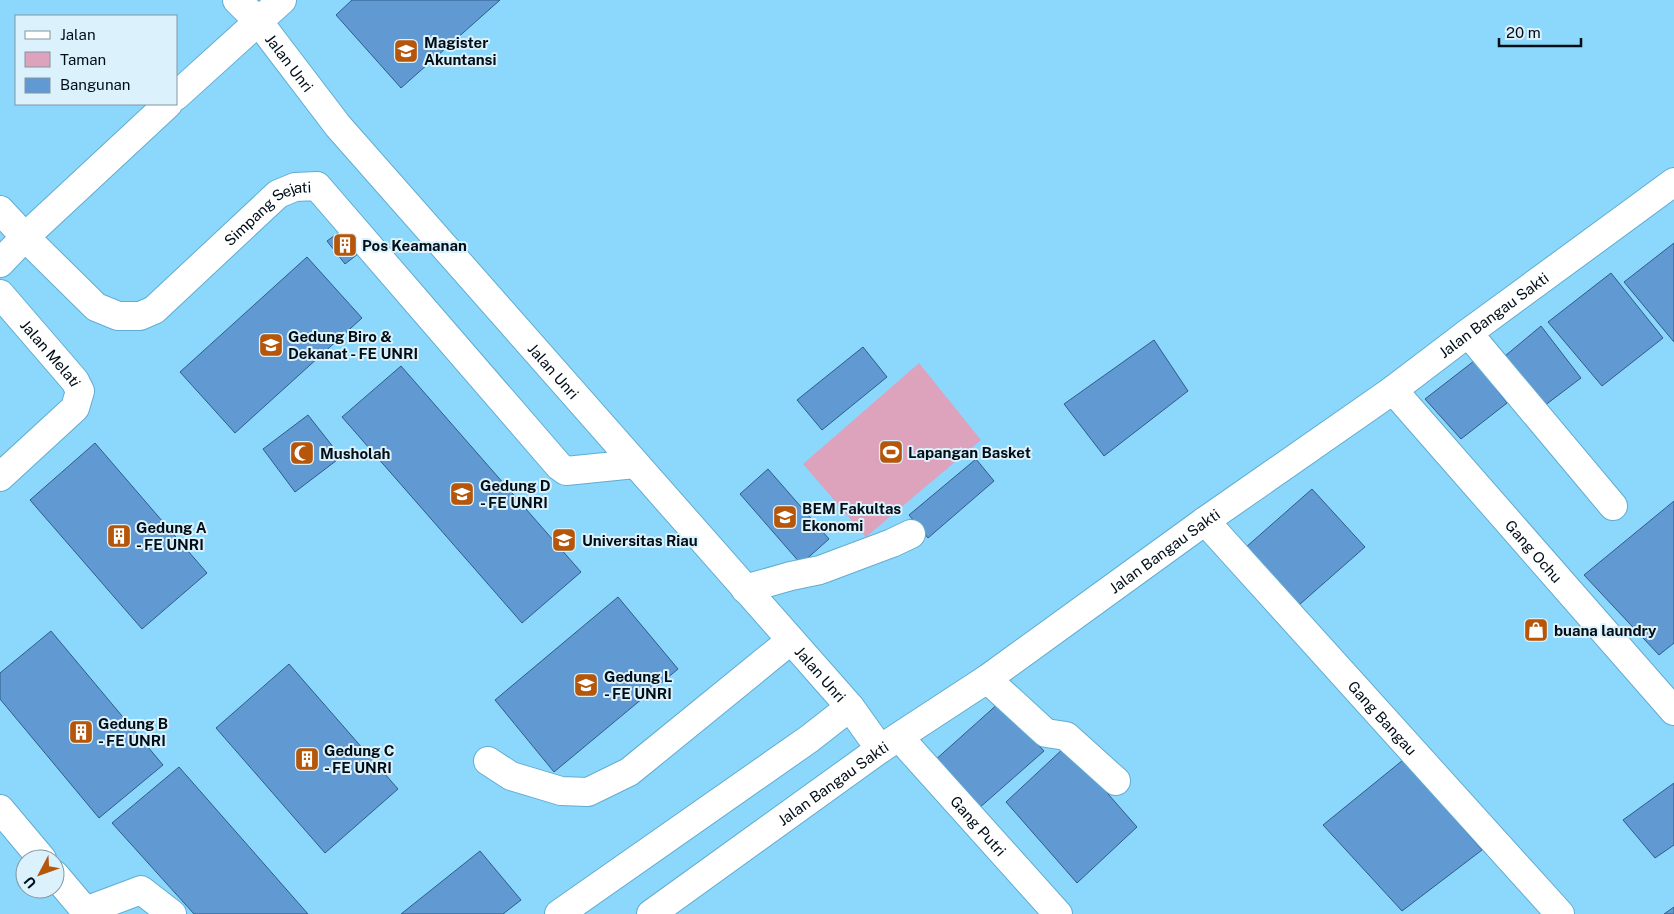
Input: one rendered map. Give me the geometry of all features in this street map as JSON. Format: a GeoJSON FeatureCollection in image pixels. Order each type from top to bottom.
{"type":"FeatureCollection","features":[{"type":"Feature","properties":{"kind":"street","name":"Jalan Unri"},"geometry":{"type":"LineString","coordinates":[[237,0],[258,21],[338,126],[790,641],[884,742]]}},
{"type":"Feature","properties":{"kind":"street"},"geometry":{"type":"LineString","coordinates":[[178,94],[282,0]]}},
{"type":"Feature","properties":{"kind":"street"},"geometry":{"type":"LineString","coordinates":[[0,263],[24,238],[167,105]]}},
{"type":"Feature","properties":{"kind":"street","name":"Jalan Bangau Sakti"},"geometry":{"type":"LineString","coordinates":[[651,914],[884,742],[987,678],[1393,390],[1674,182]]}},
{"type":"Feature","properties":{"kind":"street","name":"Simpang Sejati"},"geometry":{"type":"LineString","coordinates":[[0,210],[24,238],[96,307],[118,316],[140,316],[154,310],[278,194],[295,187],[317,186],[559,466],[566,471],[635,464]]}},
{"type":"Feature","properties":{"kind":"street","name":"Jalan Melati"},"geometry":{"type":"LineString","coordinates":[[0,294],[75,381],[80,391],[75,408],[0,477]]}},
{"type":"Feature","properties":{"kind":"street"},"geometry":{"type":"LineString","coordinates":[[1468,333],[1613,506]]}},
{"type":"Feature","properties":{"kind":"street","name":"Gang Ochu"},"geometry":{"type":"LineString","coordinates":[[1393,390],[1674,711]]}},
{"type":"Feature","properties":{"kind":"street","name":"Gang Bangau"},"geometry":{"type":"LineString","coordinates":[[1205,522],[1560,914]]}},
{"type":"Feature","properties":{"kind":"street"},"geometry":{"type":"LineString","coordinates":[[745,589],[820,570],[885,546],[911,534]]}},
{"type":"Feature","properties":{"kind":"street"},"geometry":{"type":"LineString","coordinates":[[488,761],[511,776],[561,790],[588,792],[629,772],[790,641]]}},
{"type":"Feature","properties":{"kind":"street"},"geometry":{"type":"LineString","coordinates":[[987,678],[1046,733],[1066,736],[1116,781]]}},
{"type":"Feature","properties":{"kind":"street"},"geometry":{"type":"LineString","coordinates":[[559,914],[809,739],[850,707]]}},
{"type":"Feature","properties":{"kind":"street","name":"Gang Putri"},"geometry":{"type":"LineString","coordinates":[[884,742],[1058,914]]}},
{"type":"Feature","properties":{"kind":"street"},"geometry":{"type":"LineString","coordinates":[[0,809],[34,849]]}},
{"type":"Feature","properties":{"kind":"street"},"geometry":{"type":"LineString","coordinates":[[65,887],[87,913],[141,890],[172,914]]}},
{"type":"Feature","properties":{"kind":"green space","name":"Lapangan Basket"},"geometry":{"type":"Polygon","coordinates":[[[919,363],[981,440],[866,537],[803,464],[919,363]]]}},
{"type":"Feature","properties":{"kind":"building","name":"Magister Akuntansi"},"geometry":{"type":"Polygon","coordinates":[[[352,0],[500,0],[401,88],[336,15],[352,0]]]}},
{"type":"Feature","properties":{"kind":"building","name":"Pos Keamanan"},"geometry":{"type":"Polygon","coordinates":[[[346,227],[363,250],[345,264],[327,241],[346,227]]]}},
{"type":"Feature","properties":{"kind":"building"},"geometry":{"type":"Polygon","coordinates":[[[1674,243],[1674,342],[1624,282],[1674,243]]]}},
{"type":"Feature","properties":{"kind":"building","name":"Gedung Biro & Dekanat - FE UNRI"},"geometry":{"type":"Polygon","coordinates":[[[307,257],[362,318],[235,433],[180,372],[307,257]]]}},
{"type":"Feature","properties":{"kind":"building"},"geometry":{"type":"Polygon","coordinates":[[[1611,273],[1663,338],[1602,386],[1548,322],[1611,273]]]}},
{"type":"Feature","properties":{"kind":"building"},"geometry":{"type":"Polygon","coordinates":[[[1541,326],[1581,378],[1544,406],[1505,356],[1541,326]]]}},
{"type":"Feature","properties":{"kind":"building"},"geometry":{"type":"Polygon","coordinates":[[[1154,340],[1188,391],[1104,456],[1064,404],[1154,340]]]}},
{"type":"Feature","properties":{"kind":"building"},"geometry":{"type":"Polygon","coordinates":[[[863,347],[887,377],[822,430],[797,400],[863,347]]]}},
{"type":"Feature","properties":{"kind":"building"},"geometry":{"type":"Polygon","coordinates":[[[1474,361],[1507,403],[1461,439],[1425,399],[1474,361]]]}},
{"type":"Feature","properties":{"kind":"building","name":"Gedung D - FE UNRI"},"geometry":{"type":"Polygon","coordinates":[[[401,366],[581,572],[522,623],[342,417],[401,366]]]}},
{"type":"Feature","properties":{"kind":"building","name":"Musholah"},"geometry":{"type":"Polygon","coordinates":[[[308,415],[341,457],[295,492],[263,449],[308,415]]]}},
{"type":"Feature","properties":{"kind":"building","name":"Gedung A - FE UNRI"},"geometry":{"type":"Polygon","coordinates":[[[95,443],[207,573],[142,629],[30,500],[95,443]]]}},
{"type":"Feature","properties":{"kind":"building"},"geometry":{"type":"Polygon","coordinates":[[[976,459],[994,481],[928,538],[909,515],[976,459]]]}},
{"type":"Feature","properties":{"kind":"building","name":"BEM Fakultas Ekonomi"},"geometry":{"type":"Polygon","coordinates":[[[768,469],[829,539],[801,564],[740,494],[768,469]]]}},
{"type":"Feature","properties":{"kind":"building"},"geometry":{"type":"Polygon","coordinates":[[[1312,489],[1365,547],[1299,605],[1245,548],[1312,489]]]}},
{"type":"Feature","properties":{"kind":"building"},"geometry":{"type":"Polygon","coordinates":[[[1674,501],[1674,643],[1659,655],[1584,575],[1674,501]]]}},
{"type":"Feature","properties":{"kind":"building","name":"Gedung L - FE UNRI"},"geometry":{"type":"Polygon","coordinates":[[[618,597],[678,669],[554,772],[495,700],[618,597]]]}},
{"type":"Feature","properties":{"kind":"building","name":"Gedung B - FE UNRI"},"geometry":{"type":"Polygon","coordinates":[[[51,631],[163,765],[99,818],[0,699],[0,673],[51,631]]]}},
{"type":"Feature","properties":{"kind":"building","name":"Gedung C - FE UNRI"},"geometry":{"type":"Polygon","coordinates":[[[289,664],[398,789],[325,853],[216,728],[289,664]]]}},
{"type":"Feature","properties":{"kind":"building"},"geometry":{"type":"Polygon","coordinates":[[[1000,702],[1044,751],[978,809],[934,761],[1000,702]]]}},
{"type":"Feature","properties":{"kind":"building"},"geometry":{"type":"Polygon","coordinates":[[[1066,746],[1137,827],[1077,883],[1006,802],[1066,746]]]}},
{"type":"Feature","properties":{"kind":"building"},"geometry":{"type":"Polygon","coordinates":[[[1403,760],[1482,850],[1402,911],[1323,825],[1403,760]]]}},
{"type":"Feature","properties":{"kind":"building"},"geometry":{"type":"Polygon","coordinates":[[[179,767],[308,914],[194,914],[112,823],[179,767]]]}},
{"type":"Feature","properties":{"kind":"building"},"geometry":{"type":"Polygon","coordinates":[[[1674,783],[1674,845],[1655,858],[1623,820],[1674,783]]]}},
{"type":"Feature","properties":{"kind":"building"},"geometry":{"type":"Polygon","coordinates":[[[480,851],[521,900],[503,914],[401,914],[480,851]]]}},
{"type":"Feature","properties":{"kind":"building"},"geometry":{"type":"Polygon","coordinates":[[[1674,907],[1674,914],[1664,914],[1674,907]]]}},
{"type":"Feature","properties":{"kind":"place","name":"Magister Akuntansi"},"geometry":{"type":"Point","coordinates":[406,51]}},
{"type":"Feature","properties":{"kind":"place","name":"Pos Keamanan"},"geometry":{"type":"Point","coordinates":[345,245]}},
{"type":"Feature","properties":{"kind":"place","name":"Gedung Biro & Dekanat - FE UNRI"},"geometry":{"type":"Point","coordinates":[271,345]}},
{"type":"Feature","properties":{"kind":"place","name":"Lapangan Basket"},"geometry":{"type":"Point","coordinates":[891,452]}},
{"type":"Feature","properties":{"kind":"place","name":"Musholah"},"geometry":{"type":"Point","coordinates":[302,453]}},
{"type":"Feature","properties":{"kind":"place","name":"Gedung D - FE UNRI"},"geometry":{"type":"Point","coordinates":[462,494]}},
{"type":"Feature","properties":{"kind":"place","name":"BEM Fakultas Ekonomi"},"geometry":{"type":"Point","coordinates":[785,517]}},
{"type":"Feature","properties":{"kind":"place","name":"Gedung A - FE UNRI"},"geometry":{"type":"Point","coordinates":[119,536]}},
{"type":"Feature","properties":{"kind":"place","name":"Universitas Riau"},"geometry":{"type":"Point","coordinates":[564,540]}},
{"type":"Feature","properties":{"kind":"place","name":"buana laundry"},"geometry":{"type":"Point","coordinates":[1536,630]}},
{"type":"Feature","properties":{"kind":"place","name":"Gedung L - FE UNRI"},"geometry":{"type":"Point","coordinates":[586,685]}},
{"type":"Feature","properties":{"kind":"place","name":"Gedung B - FE UNRI"},"geometry":{"type":"Point","coordinates":[81,732]}},
{"type":"Feature","properties":{"kind":"place","name":"Gedung C - FE UNRI"},"geometry":{"type":"Point","coordinates":[307,759]}}]}
